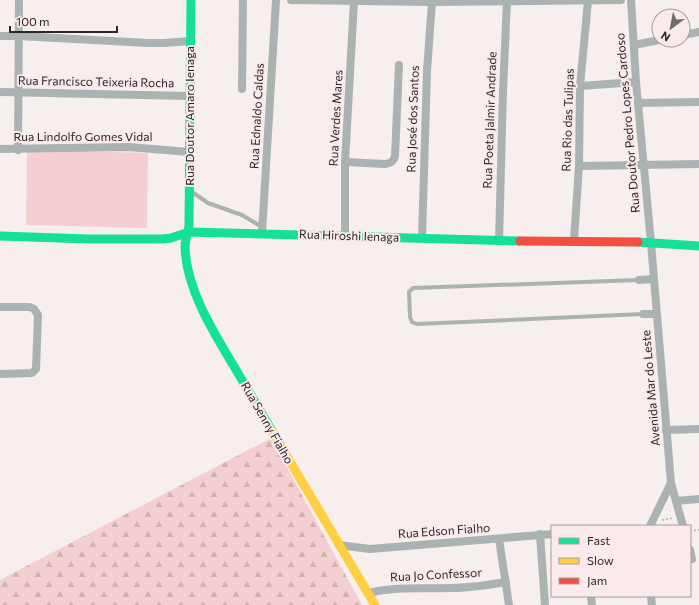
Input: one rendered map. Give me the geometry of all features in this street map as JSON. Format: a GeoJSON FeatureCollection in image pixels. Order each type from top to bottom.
{"type":"FeatureCollection","features":[{"type":"Feature","properties":{"kind":"street"},"geometry":{"type":"LineString","coordinates":[[18,150],[17,92],[19,0]]}},
{"type":"Feature","properties":{"kind":"street","name":"Rua Doutor Amaro Ienaga"},"geometry":{"type":"LineString","coordinates":[[188,232],[191,0]]}},
{"type":"Feature","properties":{"kind":"street"},"geometry":{"type":"LineString","coordinates":[[242,89],[243,0]]}},
{"type":"Feature","properties":{"kind":"street","name":"Rua Ednaldo Caldas"},"geometry":{"type":"LineString","coordinates":[[262,230],[276,0]]}},
{"type":"Feature","properties":{"kind":"street"},"geometry":{"type":"LineString","coordinates":[[291,0],[432,2],[621,0]]}},
{"type":"Feature","properties":{"kind":"street","name":"Rua Rio das Tulipas"},"geometry":{"type":"LineString","coordinates":[[574,240],[579,166],[580,86],[588,0]]}},
{"type":"Feature","properties":{"kind":"street","name":"Rua Doutor Pedro Lopes Cardoso"},"geometry":{"type":"LineString","coordinates":[[631,0],[636,82],[651,243]]}},
{"type":"Feature","properties":{"kind":"street","name":"Rua Verdes Mares"},"geometry":{"type":"LineString","coordinates":[[345,235],[345,162],[354,1]]}},
{"type":"Feature","properties":{"kind":"street","name":"Rua Poeta Jalmir Andrade"},"geometry":{"type":"LineString","coordinates":[[499,241],[502,91],[507,1]]}},
{"type":"Feature","properties":{"kind":"street","name":"Rua José dos Santos"},"geometry":{"type":"LineString","coordinates":[[422,238],[426,87],[432,2]]}},
{"type":"Feature","properties":{"kind":"street"},"geometry":{"type":"LineString","coordinates":[[0,36],[148,43],[190,41]]}},
{"type":"Feature","properties":{"kind":"street"},"geometry":{"type":"LineString","coordinates":[[634,45],[651,42]]}},
{"type":"Feature","properties":{"kind":"street"},"geometry":{"type":"LineString","coordinates":[[345,162],[384,164],[394,161],[400,65]]}},
{"type":"Feature","properties":{"kind":"street"},"geometry":{"type":"LineString","coordinates":[[580,86],[636,82]]}},
{"type":"Feature","properties":{"kind":"street","name":"Rua Francisco Teixeria Rocha"},"geometry":{"type":"LineString","coordinates":[[0,92],[190,96]]}},
{"type":"Feature","properties":{"kind":"street"},"geometry":{"type":"LineString","coordinates":[[638,104],[699,102]]}},
{"type":"Feature","properties":{"kind":"street","name":"Rua Lindolfo Gomes Vidal"},"geometry":{"type":"LineString","coordinates":[[0,149],[18,150],[129,147],[189,152]]}},
{"type":"Feature","properties":{"kind":"street"},"geometry":{"type":"LineString","coordinates":[[579,166],[699,164]]}},
{"type":"Feature","properties":{"kind":"street","name":"Rua Hiroshi Ienaga"},"geometry":{"type":"LineString","coordinates":[[0,236],[88,239],[162,239],[171,238],[188,232],[262,230],[499,241],[627,241],[699,246]]}},
{"type":"Feature","properties":{"kind":"street","name":"Rua Senny Fialho"},"geometry":{"type":"LineString","coordinates":[[188,232],[186,241],[186,255],[192,282],[201,307],[222,346],[374,605]]}},
{"type":"Feature","properties":{"kind":"street","name":"Avenida Mar do Leste"},"geometry":{"type":"LineString","coordinates":[[650,525],[670,483],[651,243]]}},
{"type":"Feature","properties":{"kind":"street"},"geometry":{"type":"LineString","coordinates":[[639,280],[653,279]]}},
{"type":"Feature","properties":{"kind":"street"},"geometry":{"type":"LineString","coordinates":[[0,307],[30,307],[37,312],[38,364],[32,373],[0,374]]}},
{"type":"Feature","properties":{"kind":"street"},"geometry":{"type":"LineString","coordinates":[[644,314],[656,314]]}},
{"type":"Feature","properties":{"kind":"street"},"geometry":{"type":"LineString","coordinates":[[666,430],[699,429]]}},
{"type":"Feature","properties":{"kind":"street"},"geometry":{"type":"LineString","coordinates":[[670,483],[683,525]]}},
{"type":"Feature","properties":{"kind":"street"},"geometry":{"type":"LineString","coordinates":[[676,501],[699,499]]}},
{"type":"Feature","properties":{"kind":"street"},"geometry":{"type":"LineString","coordinates":[[540,534],[545,605]]}},
{"type":"Feature","properties":{"kind":"street","name":"Rua Edson Fialho"},"geometry":{"type":"LineString","coordinates":[[339,545],[370,549],[551,534]]}},
{"type":"Feature","properties":{"kind":"street"},"geometry":{"type":"LineString","coordinates":[[499,539],[509,605]]}},
{"type":"Feature","properties":{"kind":"street"},"geometry":{"type":"LineString","coordinates":[[691,554],[692,559]]}},
{"type":"Feature","properties":{"kind":"street","name":"Rua Jo Confessor"},"geometry":{"type":"LineString","coordinates":[[368,593],[397,588],[474,587],[506,582]]}},
{"type":"Feature","properties":{"kind":"lane"},"geometry":{"type":"LineString","coordinates":[[189,191],[208,203],[242,215],[262,230]]}},
{"type":"Feature","properties":{"kind":"lane"},"geometry":{"type":"LineString","coordinates":[[639,280],[413,288],[409,292],[410,316],[412,322],[417,324],[644,314]]}},
{"type":"Feature","properties":{"kind":"path"},"geometry":{"type":"LineString","coordinates":[[657,521],[680,517]]}},
{"type":"Feature","properties":{"kind":"green space"},"geometry":{"type":"Polygon","coordinates":[[[27,150],[148,153],[147,228],[26,225],[27,150]]]}},
{"type":"Feature","properties":{"kind":"green space"},"geometry":{"type":"Polygon","coordinates":[[[271,438],[362,605],[0,605],[0,580],[271,438]]]}},
{"type":"Feature","properties":{"kind":"traffic: fast"},"geometry":{"type":"LineString","coordinates":[[191,0],[189,226],[185,242],[190,279],[202,310],[218,340],[272,431]]}},
{"type":"Feature","properties":{"kind":"traffic: fast"},"geometry":{"type":"LineString","coordinates":[[0,236],[88,239],[163,239],[189,232],[520,241]]}},
{"type":"Feature","properties":{"kind":"traffic: fast"},"geometry":{"type":"LineString","coordinates":[[638,242],[699,246]]}},
{"type":"Feature","properties":{"kind":"traffic: slow"},"geometry":{"type":"LineString","coordinates":[[272,431],[375,605]]}},
{"type":"Feature","properties":{"kind":"traffic: jam"},"geometry":{"type":"LineString","coordinates":[[520,241],[638,242]]}}]}
